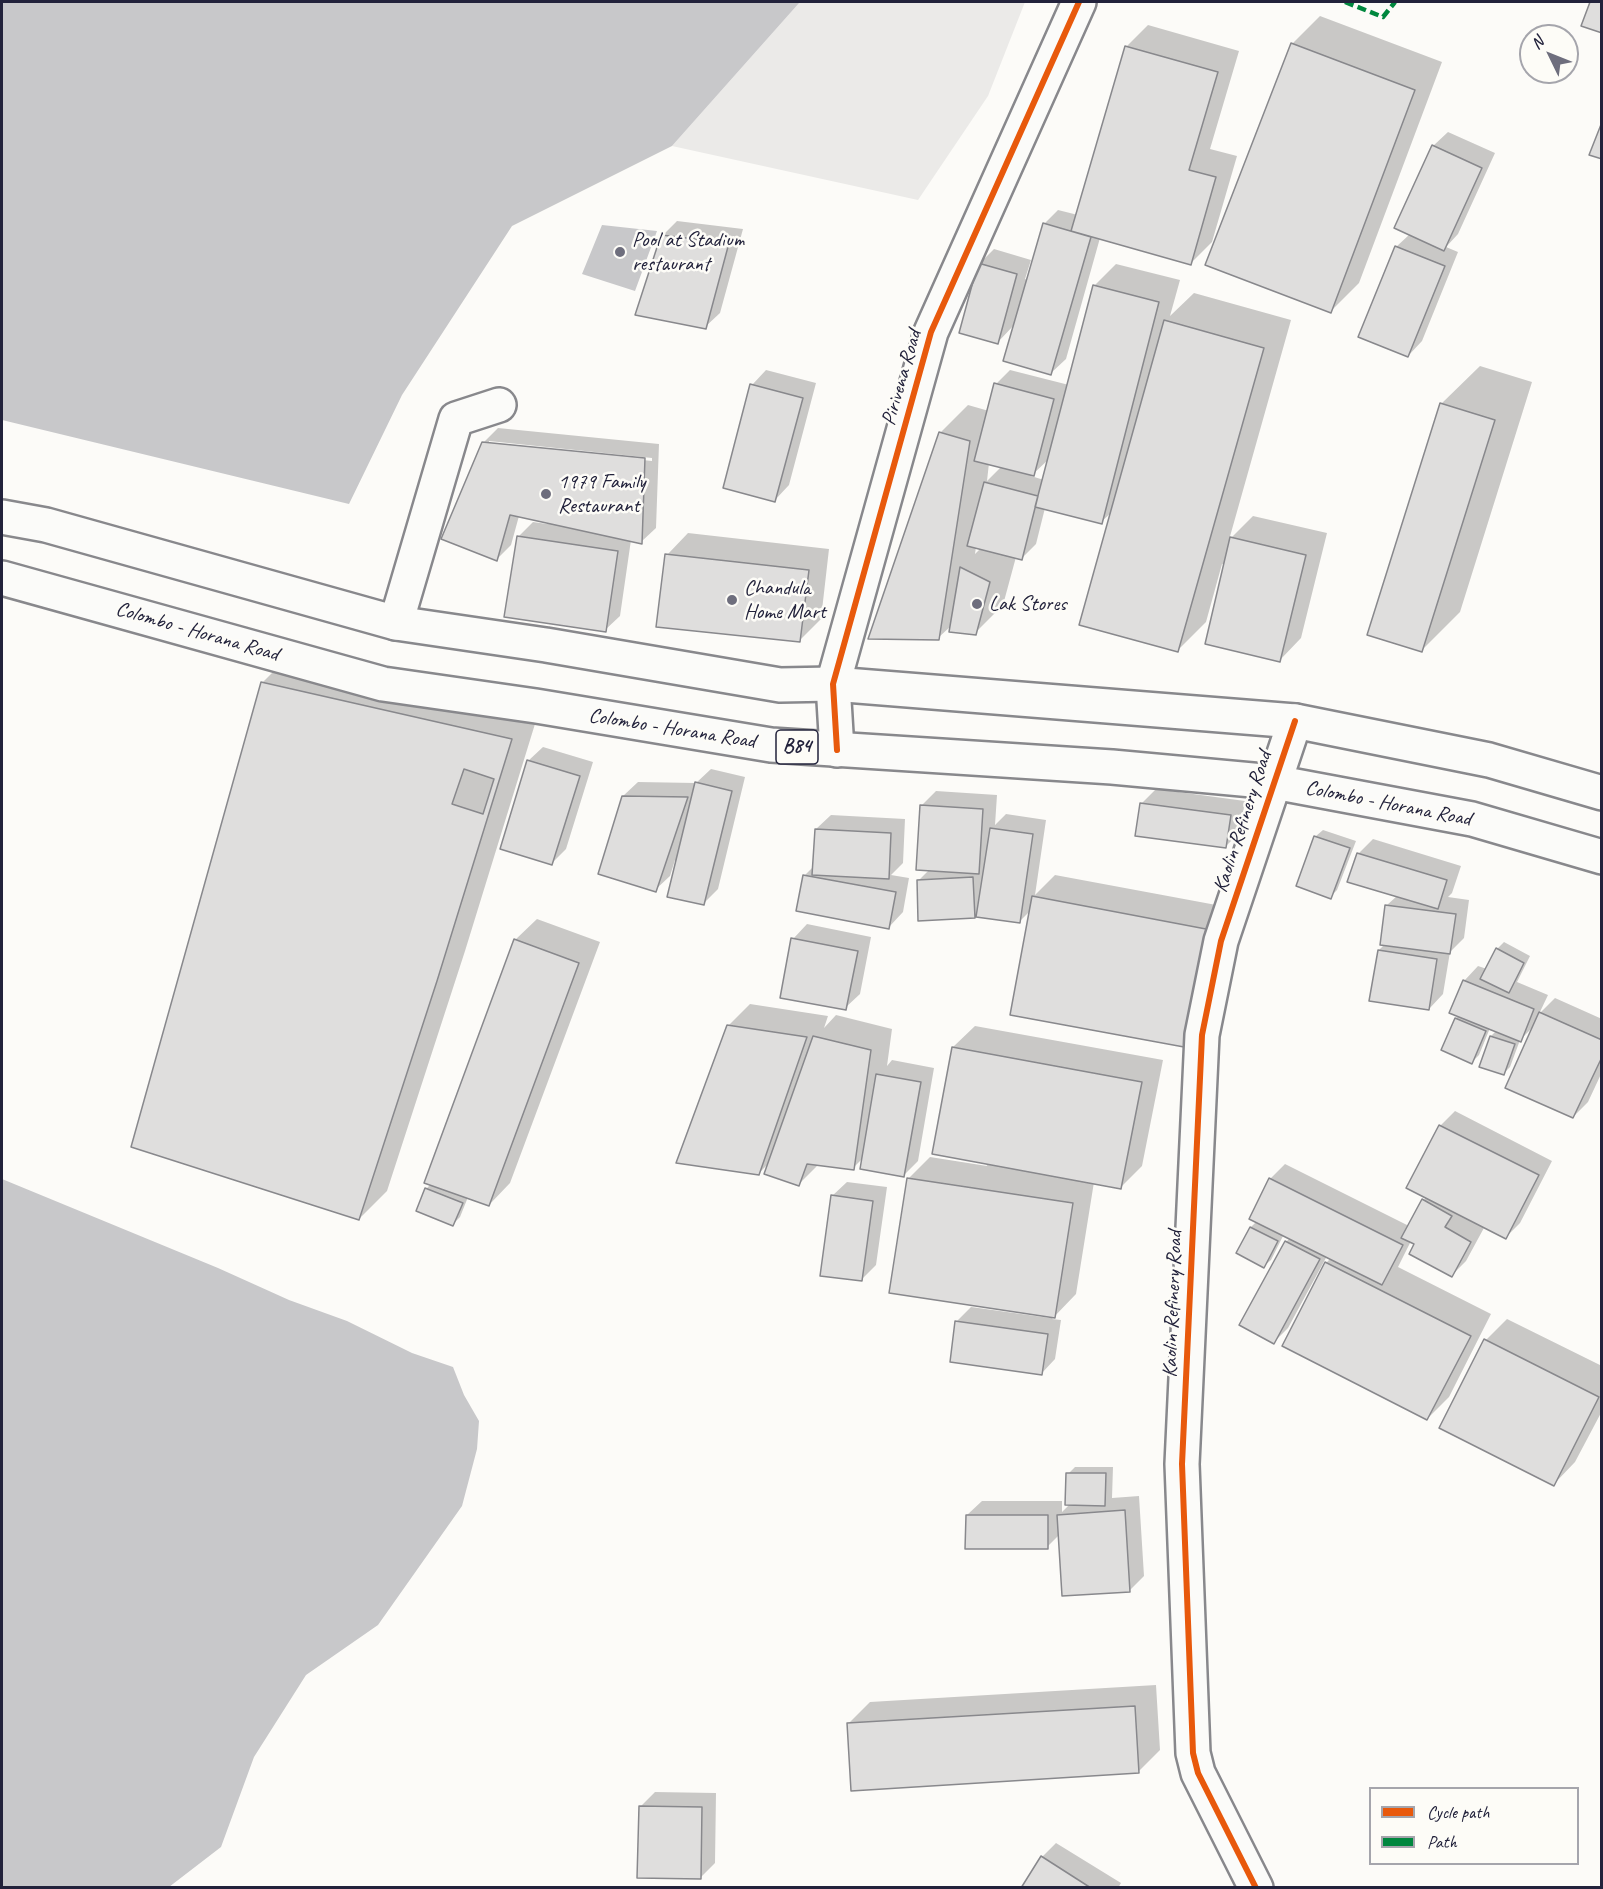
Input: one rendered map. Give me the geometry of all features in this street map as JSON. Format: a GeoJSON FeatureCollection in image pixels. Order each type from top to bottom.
{"type":"FeatureCollection","features":[{"type":"Feature","properties":{"kind":"main road","name":"Pirivena Road"},"geometry":{"type":"LineString","coordinates":[[837,750],[834,684],[931,332],[1079,2]]}},
{"type":"Feature","properties":{"kind":"main road"},"geometry":{"type":"LineString","coordinates":[[396,623],[456,419],[499,405]]}},
{"type":"Feature","properties":{"kind":"main road"},"geometry":{"type":"LineString","coordinates":[[2,517],[46,525],[396,623],[546,645],[780,685],[834,684],[1295,721],[1489,760],[1602,793]]}},
{"type":"Feature","properties":{"kind":"main road","name":"Colombo - Horana Road"},"geometry":{"type":"LineString","coordinates":[[2,578],[383,684],[536,706],[771,745],[1112,766],[1274,782],[1472,819],[1602,857]]}},
{"type":"Feature","properties":{"kind":"main road","name":"Kaolin Refinery Road"},"geometry":{"type":"LineString","coordinates":[[1256,1887],[1198,1773],[1193,1753],[1182,1464],[1202,1035],[1221,941],[1295,721]]}},
{"type":"Feature","properties":{"kind":"shaded area"},"geometry":{"type":"Polygon","coordinates":[[[2,2],[800,2],[672,146],[512,226],[402,395],[349,504],[2,420],[2,2]]]}},
{"type":"Feature","properties":{"kind":"shaded area"},"geometry":{"type":"Polygon","coordinates":[[[800,2],[1025,2],[988,96],[918,200],[672,146],[800,2]]]}},
{"type":"Feature","properties":{"kind":"shaded area","name":"Pool at Stadium restaurant"},"geometry":{"type":"Polygon","coordinates":[[[602,225],[657,231],[635,291],[582,274],[602,225]]]}},
{"type":"Feature","properties":{"kind":"shaded area"},"geometry":{"type":"Polygon","coordinates":[[[2,1179],[218,1268],[289,1300],[347,1321],[412,1353],[453,1367],[464,1395],[479,1421],[477,1449],[462,1506],[378,1625],[306,1675],[254,1757],[221,1847],[169,1887],[2,1887],[2,1179]]]}},
{"type":"Feature","properties":{"kind":"building"},"geometry":{"type":"Polygon","coordinates":[[[1590,2],[1602,2],[1602,33],[1581,26],[1590,2]]]}},
{"type":"Feature","properties":{"kind":"building"},"geometry":{"type":"Polygon","coordinates":[[[1291,43],[1415,90],[1331,313],[1205,265],[1291,43]]]}},
{"type":"Feature","properties":{"kind":"building"},"geometry":{"type":"Polygon","coordinates":[[[1125,46],[1218,72],[1189,170],[1216,177],[1191,265],[1071,231],[1125,46]]]}},
{"type":"Feature","properties":{"kind":"building"},"geometry":{"type":"Polygon","coordinates":[[[1602,122],[1602,159],[1589,155],[1602,122]]]}},
{"type":"Feature","properties":{"kind":"building"},"geometry":{"type":"Polygon","coordinates":[[[1432,145],[1482,168],[1444,251],[1394,228],[1432,145]]]}},
{"type":"Feature","properties":{"kind":"building"},"geometry":{"type":"Polygon","coordinates":[[[1043,223],[1091,237],[1051,375],[1003,361],[1043,223]]]}},
{"type":"Feature","properties":{"kind":"building"},"geometry":{"type":"Polygon","coordinates":[[[661,235],[729,243],[706,329],[635,315],[661,235]]]}},
{"type":"Feature","properties":{"kind":"building"},"geometry":{"type":"Polygon","coordinates":[[[1395,246],[1445,266],[1408,357],[1358,337],[1395,246]]]}},
{"type":"Feature","properties":{"kind":"building"},"geometry":{"type":"Polygon","coordinates":[[[978,263],[1017,274],[998,344],[959,333],[978,263]]]}},
{"type":"Feature","properties":{"kind":"building"},"geometry":{"type":"Polygon","coordinates":[[[1093,285],[1159,302],[1102,524],[1035,507],[1093,285]]]}},
{"type":"Feature","properties":{"kind":"building"},"geometry":{"type":"Polygon","coordinates":[[[1164,320],[1264,348],[1178,652],[1079,625],[1164,320]]]}},
{"type":"Feature","properties":{"kind":"building"},"geometry":{"type":"Polygon","coordinates":[[[994,383],[1054,399],[1034,476],[974,461],[994,383]]]}},
{"type":"Feature","properties":{"kind":"building"},"geometry":{"type":"Polygon","coordinates":[[[750,384],[803,398],[775,502],[723,488],[750,384]]]}},
{"type":"Feature","properties":{"kind":"building"},"geometry":{"type":"Polygon","coordinates":[[[1440,403],[1495,420],[1422,652],[1367,635],[1440,403]]]}},
{"type":"Feature","properties":{"kind":"building"},"geometry":{"type":"Polygon","coordinates":[[[939,432],[970,441],[939,640],[868,639],[939,432]]]}},
{"type":"Feature","properties":{"kind":"building"},"geometry":{"type":"Polygon","coordinates":[[[482,442],[645,458],[642,544],[510,515],[497,561],[441,539],[482,442]]]}},
{"type":"Feature","properties":{"kind":"building"},"geometry":{"type":"Polygon","coordinates":[[[984,482],[1038,496],[1022,560],[967,546],[984,482]]]}},
{"type":"Feature","properties":{"kind":"building"},"geometry":{"type":"Polygon","coordinates":[[[517,536],[618,551],[606,632],[504,617],[517,536]]]}},
{"type":"Feature","properties":{"kind":"building"},"geometry":{"type":"Polygon","coordinates":[[[1230,537],[1306,555],[1280,662],[1205,644],[1230,537]]]}},
{"type":"Feature","properties":{"kind":"building"},"geometry":{"type":"Polygon","coordinates":[[[665,554],[809,570],[800,642],[656,627],[665,554]]]}},
{"type":"Feature","properties":{"kind":"building"},"geometry":{"type":"Polygon","coordinates":[[[960,567],[990,582],[976,635],[949,632],[960,567]]]}},
{"type":"Feature","properties":{"kind":"building"},"geometry":{"type":"Polygon","coordinates":[[[261,682],[512,739],[437,981],[359,1220],[131,1147],[261,682]]]}},
{"type":"Feature","properties":{"kind":"building"},"geometry":{"type":"Polygon","coordinates":[[[527,760],[580,776],[552,865],[500,849],[527,760]]]}},
{"type":"Feature","properties":{"kind":"building"},"geometry":{"type":"Polygon","coordinates":[[[464,769],[494,779],[483,814],[452,804],[464,769]]]}},
{"type":"Feature","properties":{"kind":"building"},"geometry":{"type":"Polygon","coordinates":[[[695,782],[732,791],[704,905],[667,897],[695,782]]]}},
{"type":"Feature","properties":{"kind":"building"},"geometry":{"type":"Polygon","coordinates":[[[622,796],[688,797],[656,892],[598,874],[622,796]]]}},
{"type":"Feature","properties":{"kind":"building"},"geometry":{"type":"Polygon","coordinates":[[[1140,803],[1231,815],[1226,848],[1135,836],[1140,803]]]}},
{"type":"Feature","properties":{"kind":"building"},"geometry":{"type":"Polygon","coordinates":[[[920,805],[983,809],[979,874],[916,870],[920,805]]]}},
{"type":"Feature","properties":{"kind":"building"},"geometry":{"type":"Polygon","coordinates":[[[990,828],[1033,834],[1020,923],[976,917],[990,828]]]}},
{"type":"Feature","properties":{"kind":"building"},"geometry":{"type":"Polygon","coordinates":[[[815,829],[891,833],[889,879],[812,875],[815,829]]]}},
{"type":"Feature","properties":{"kind":"building"},"geometry":{"type":"Polygon","coordinates":[[[1314,836],[1350,848],[1331,899],[1296,886],[1314,836]]]}},
{"type":"Feature","properties":{"kind":"building"},"geometry":{"type":"Polygon","coordinates":[[[1357,853],[1447,880],[1438,909],[1347,882],[1357,853]]]}},
{"type":"Feature","properties":{"kind":"building"},"geometry":{"type":"Polygon","coordinates":[[[803,875],[896,892],[889,929],[796,911],[803,875]]]}},
{"type":"Feature","properties":{"kind":"building"},"geometry":{"type":"Polygon","coordinates":[[[973,877],[975,918],[918,921],[917,880],[973,877]]]}},
{"type":"Feature","properties":{"kind":"building"},"geometry":{"type":"Polygon","coordinates":[[[1032,896],[1206,929],[1184,1047],[1010,1015],[1032,896]]]}},
{"type":"Feature","properties":{"kind":"building"},"geometry":{"type":"Polygon","coordinates":[[[1385,905],[1456,914],[1450,954],[1380,945],[1385,905]]]}},
{"type":"Feature","properties":{"kind":"building"},"geometry":{"type":"Polygon","coordinates":[[[791,938],[858,951],[846,1010],[780,998],[791,938]]]}},
{"type":"Feature","properties":{"kind":"building"},"geometry":{"type":"Polygon","coordinates":[[[514,939],[579,963],[489,1206],[424,1183],[514,939]]]}},
{"type":"Feature","properties":{"kind":"building"},"geometry":{"type":"Polygon","coordinates":[[[1496,948],[1524,963],[1509,993],[1480,979],[1496,948]]]}},
{"type":"Feature","properties":{"kind":"building"},"geometry":{"type":"Polygon","coordinates":[[[1378,950],[1437,959],[1429,1010],[1369,1001],[1378,950]]]}},
{"type":"Feature","properties":{"kind":"building"},"geometry":{"type":"Polygon","coordinates":[[[1463,980],[1534,1009],[1521,1042],[1449,1013],[1463,980]]]}},
{"type":"Feature","properties":{"kind":"building"},"geometry":{"type":"Polygon","coordinates":[[[1539,1012],[1602,1040],[1602,1057],[1573,1118],[1505,1088],[1539,1012]]]}},
{"type":"Feature","properties":{"kind":"building"},"geometry":{"type":"Polygon","coordinates":[[[1455,1018],[1486,1031],[1472,1064],[1441,1050],[1455,1018]]]}},
{"type":"Feature","properties":{"kind":"building"},"geometry":{"type":"Polygon","coordinates":[[[727,1025],[807,1037],[759,1175],[676,1163],[727,1025]]]}},
{"type":"Feature","properties":{"kind":"building"},"geometry":{"type":"Polygon","coordinates":[[[813,1036],[871,1050],[854,1170],[807,1164],[799,1186],[764,1174],[813,1036]]]}},
{"type":"Feature","properties":{"kind":"building"},"geometry":{"type":"Polygon","coordinates":[[[1490,1036],[1515,1044],[1504,1075],[1479,1067],[1490,1036]]]}},
{"type":"Feature","properties":{"kind":"building"},"geometry":{"type":"Polygon","coordinates":[[[952,1047],[1142,1082],[1121,1189],[932,1154],[952,1047]]]}},
{"type":"Feature","properties":{"kind":"building"},"geometry":{"type":"Polygon","coordinates":[[[876,1074],[921,1082],[904,1177],[860,1169],[876,1074]]]}},
{"type":"Feature","properties":{"kind":"building"},"geometry":{"type":"Polygon","coordinates":[[[1439,1125],[1539,1175],[1506,1239],[1406,1188],[1439,1125]]]}},
{"type":"Feature","properties":{"kind":"building"},"geometry":{"type":"Polygon","coordinates":[[[907,1178],[1073,1203],[1055,1318],[889,1293],[907,1178]]]}},
{"type":"Feature","properties":{"kind":"building"},"geometry":{"type":"Polygon","coordinates":[[[1269,1178],[1403,1245],[1382,1285],[1249,1219],[1269,1178]]]}},
{"type":"Feature","properties":{"kind":"building"},"geometry":{"type":"Polygon","coordinates":[[[425,1188],[463,1203],[453,1226],[416,1211],[425,1188]]]}},
{"type":"Feature","properties":{"kind":"building"},"geometry":{"type":"Polygon","coordinates":[[[831,1195],[873,1201],[862,1281],[820,1276],[831,1195]]]}},
{"type":"Feature","properties":{"kind":"building"},"geometry":{"type":"Polygon","coordinates":[[[1422,1199],[1452,1216],[1445,1227],[1471,1242],[1452,1277],[1409,1254],[1414,1244],[1401,1238],[1422,1199]]]}},
{"type":"Feature","properties":{"kind":"building"},"geometry":{"type":"Polygon","coordinates":[[[1250,1227],[1278,1241],[1264,1268],[1236,1253],[1250,1227]]]}},
{"type":"Feature","properties":{"kind":"building"},"geometry":{"type":"Polygon","coordinates":[[[1285,1241],[1320,1259],[1274,1344],[1239,1325],[1285,1241]]]}},
{"type":"Feature","properties":{"kind":"building"},"geometry":{"type":"Polygon","coordinates":[[[1325,1262],[1471,1336],[1427,1420],[1282,1346],[1325,1262]]]}},
{"type":"Feature","properties":{"kind":"building"},"geometry":{"type":"Polygon","coordinates":[[[955,1321],[1048,1334],[1042,1375],[950,1362],[955,1321]]]}},
{"type":"Feature","properties":{"kind":"building"},"geometry":{"type":"Polygon","coordinates":[[[1484,1339],[1599,1397],[1554,1486],[1439,1428],[1484,1339]]]}},
{"type":"Feature","properties":{"kind":"building"},"geometry":{"type":"Polygon","coordinates":[[[1066,1473],[1106,1473],[1105,1506],[1065,1505],[1066,1473]]]}},
{"type":"Feature","properties":{"kind":"building"},"geometry":{"type":"Polygon","coordinates":[[[1125,1510],[1130,1592],[1062,1596],[1057,1515],[1125,1510]]]}},
{"type":"Feature","properties":{"kind":"building"},"geometry":{"type":"Polygon","coordinates":[[[966,1515],[1048,1515],[1048,1549],[965,1549],[966,1515]]]}},
{"type":"Feature","properties":{"kind":"building"},"geometry":{"type":"Polygon","coordinates":[[[1135,1706],[1139,1773],[851,1791],[847,1723],[1135,1706]]]}},
{"type":"Feature","properties":{"kind":"building"},"geometry":{"type":"Polygon","coordinates":[[[639,1806],[702,1807],[701,1879],[637,1878],[639,1806]]]}},
{"type":"Feature","properties":{"kind":"building"},"geometry":{"type":"Polygon","coordinates":[[[1041,1856],[1091,1888],[1021,1888],[1041,1856]]]}},
{"type":"Feature","properties":{"kind":"marked path"},"geometry":{"type":"LineString","coordinates":[[1345,2],[1383,17],[1395,2]]}},
{"type":"Feature","properties":{"kind":"cycle path"},"geometry":{"type":"LineString","coordinates":[[837,750],[833,684],[931,332],[1079,2]]}},
{"type":"Feature","properties":{"kind":"cycle path"},"geometry":{"type":"LineString","coordinates":[[1256,1888],[1198,1773],[1193,1753],[1182,1464],[1202,1035],[1221,941],[1295,721]]}},
{"type":"Feature","properties":{"kind":"place","name":"Pool at Stadium restaurant"},"geometry":{"type":"Point","coordinates":[620,252]}},
{"type":"Feature","properties":{"kind":"place","name":"1979 Family Restaurant"},"geometry":{"type":"Point","coordinates":[546,494]}},
{"type":"Feature","properties":{"kind":"place","name":"Chandula Home Mart"},"geometry":{"type":"Point","coordinates":[732,600]}},
{"type":"Feature","properties":{"kind":"place","name":"Lak Stores"},"geometry":{"type":"Point","coordinates":[977,604]}}]}
